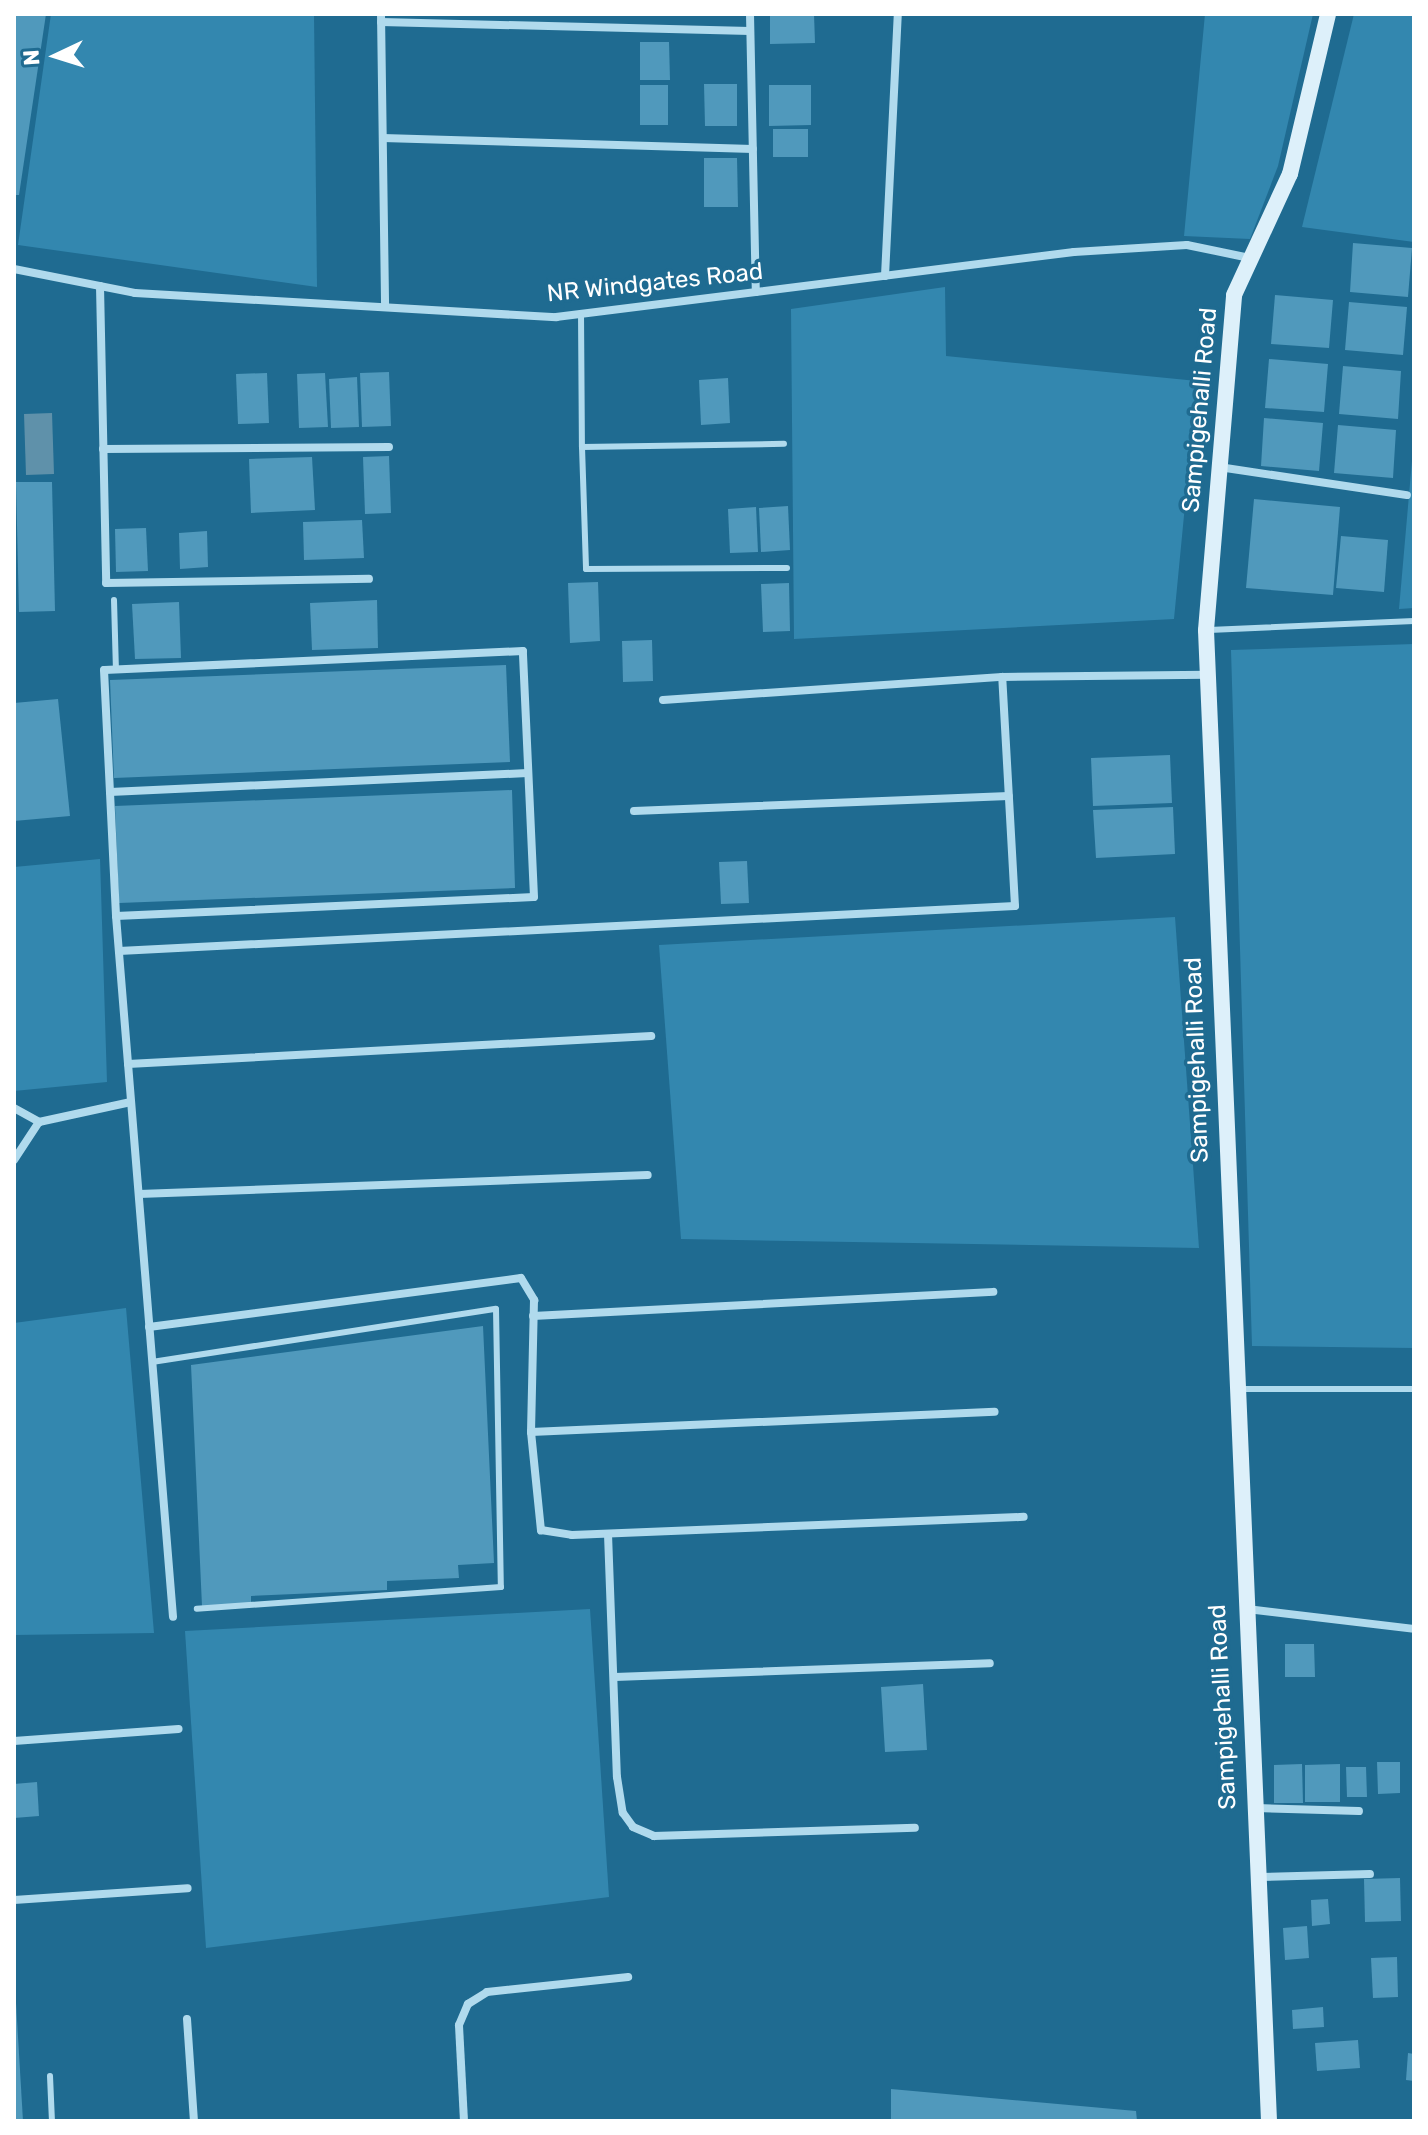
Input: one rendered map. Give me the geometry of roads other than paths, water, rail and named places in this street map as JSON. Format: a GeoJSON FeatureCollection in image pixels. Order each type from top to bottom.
{"type":"FeatureCollection","features":[{"type":"Feature","properties":{"kind":"street"},"geometry":{"type":"LineString","coordinates":[[750,14],[756,292]]}},
{"type":"Feature","properties":{"kind":"street"},"geometry":{"type":"LineString","coordinates":[[885,276],[898,14]]}},
{"type":"Feature","properties":{"kind":"street","name":"Sampigehalli Road"},"geometry":{"type":"LineString","coordinates":[[1269,2121],[1242,1608],[1206,630],[1234,295],[1290,174],[1328,14]]}},
{"type":"Feature","properties":{"kind":"street"},"geometry":{"type":"LineString","coordinates":[[385,307],[381,18],[750,31]]}},
{"type":"Feature","properties":{"kind":"street"},"geometry":{"type":"LineString","coordinates":[[383,138],[753,149]]}},
{"type":"Feature","properties":{"kind":"street","name":"NR Windgates Road"},"geometry":{"type":"LineString","coordinates":[[14,269],[100,286],[385,307],[581,313],[885,276],[1187,245],[1251,258]]}},
{"type":"Feature","properties":{"kind":"street"},"geometry":{"type":"LineString","coordinates":[[100,286],[106,583],[369,579]]}},
{"type":"Feature","properties":{"kind":"street"},"geometry":{"type":"LineString","coordinates":[[103,449],[389,447]]}},
{"type":"Feature","properties":{"kind":"street"},"geometry":{"type":"LineString","coordinates":[[1219,467],[1407,495]]}},
{"type":"Feature","properties":{"kind":"street"},"geometry":{"type":"LineString","coordinates":[[116,916],[534,897],[523,651],[104,670],[116,916],[173,1617]]}},
{"type":"Feature","properties":{"kind":"street"},"geometry":{"type":"LineString","coordinates":[[663,700],[1002,677],[1207,675]]}},
{"type":"Feature","properties":{"kind":"street"},"geometry":{"type":"LineString","coordinates":[[119,951],[1015,906],[1002,677]]}},
{"type":"Feature","properties":{"kind":"street"},"geometry":{"type":"LineString","coordinates":[[110,792],[528,773]]}},
{"type":"Feature","properties":{"kind":"street"},"geometry":{"type":"LineString","coordinates":[[634,811],[1009,796]]}},
{"type":"Feature","properties":{"kind":"street"},"geometry":{"type":"LineString","coordinates":[[128,1064],[651,1036]]}},
{"type":"Feature","properties":{"kind":"street"},"geometry":{"type":"LineString","coordinates":[[14,1108],[39,1122],[131,1102]]}},
{"type":"Feature","properties":{"kind":"street"},"geometry":{"type":"LineString","coordinates":[[14,1160],[39,1122]]}},
{"type":"Feature","properties":{"kind":"street"},"geometry":{"type":"LineString","coordinates":[[139,1194],[648,1175]]}},
{"type":"Feature","properties":{"kind":"street"},"geometry":{"type":"LineString","coordinates":[[149,1327],[490,1278],[521,1278],[534,1300],[531,1432],[541,1530],[608,1534],[1024,1517]]}},
{"type":"Feature","properties":{"kind":"street"},"geometry":{"type":"LineString","coordinates":[[533,1316],[993,1292]]}},
{"type":"Feature","properties":{"kind":"street"},"geometry":{"type":"LineString","coordinates":[[531,1432],[995,1412]]}},
{"type":"Feature","properties":{"kind":"street"},"geometry":{"type":"LineString","coordinates":[[608,1534],[617,1777],[623,1813],[633,1827],[654,1836],[915,1828]]}},
{"type":"Feature","properties":{"kind":"street"},"geometry":{"type":"LineString","coordinates":[[1242,1608],[1414,1629]]}},
{"type":"Feature","properties":{"kind":"street"},"geometry":{"type":"LineString","coordinates":[[615,1677],[990,1663]]}},
{"type":"Feature","properties":{"kind":"street"},"geometry":{"type":"LineString","coordinates":[[14,1741],[179,1729]]}},
{"type":"Feature","properties":{"kind":"street"},"geometry":{"type":"LineString","coordinates":[[1251,1807],[1359,1811]]}},
{"type":"Feature","properties":{"kind":"street"},"geometry":{"type":"LineString","coordinates":[[1255,1877],[1370,1874]]}},
{"type":"Feature","properties":{"kind":"street"},"geometry":{"type":"LineString","coordinates":[[14,1900],[188,1888]]}},
{"type":"Feature","properties":{"kind":"street"},"geometry":{"type":"LineString","coordinates":[[464,2121],[459,2025],[468,2004],[487,1992],[628,1977]]}},
{"type":"Feature","properties":{"kind":"street"},"geometry":{"type":"LineString","coordinates":[[187,2019],[194,2121]]}},
{"type":"Feature","properties":{"kind":"lane"},"geometry":{"type":"LineString","coordinates":[[581,313],[586,569],[787,568]]}},
{"type":"Feature","properties":{"kind":"lane"},"geometry":{"type":"LineString","coordinates":[[582,447],[784,444]]}},
{"type":"Feature","properties":{"kind":"lane"},"geometry":{"type":"LineString","coordinates":[[114,600],[116,670]]}},
{"type":"Feature","properties":{"kind":"lane"},"geometry":{"type":"LineString","coordinates":[[1206,630],[1414,621]]}},
{"type":"Feature","properties":{"kind":"lane"},"geometry":{"type":"LineString","coordinates":[[152,1362],[496,1309],[501,1587],[197,1609]]}},
{"type":"Feature","properties":{"kind":"lane"},"geometry":{"type":"LineString","coordinates":[[1234,1389],[1414,1389]]}},
{"type":"Feature","properties":{"kind":"lane"},"geometry":{"type":"LineString","coordinates":[[50,2076],[52,2121]]}}]}
